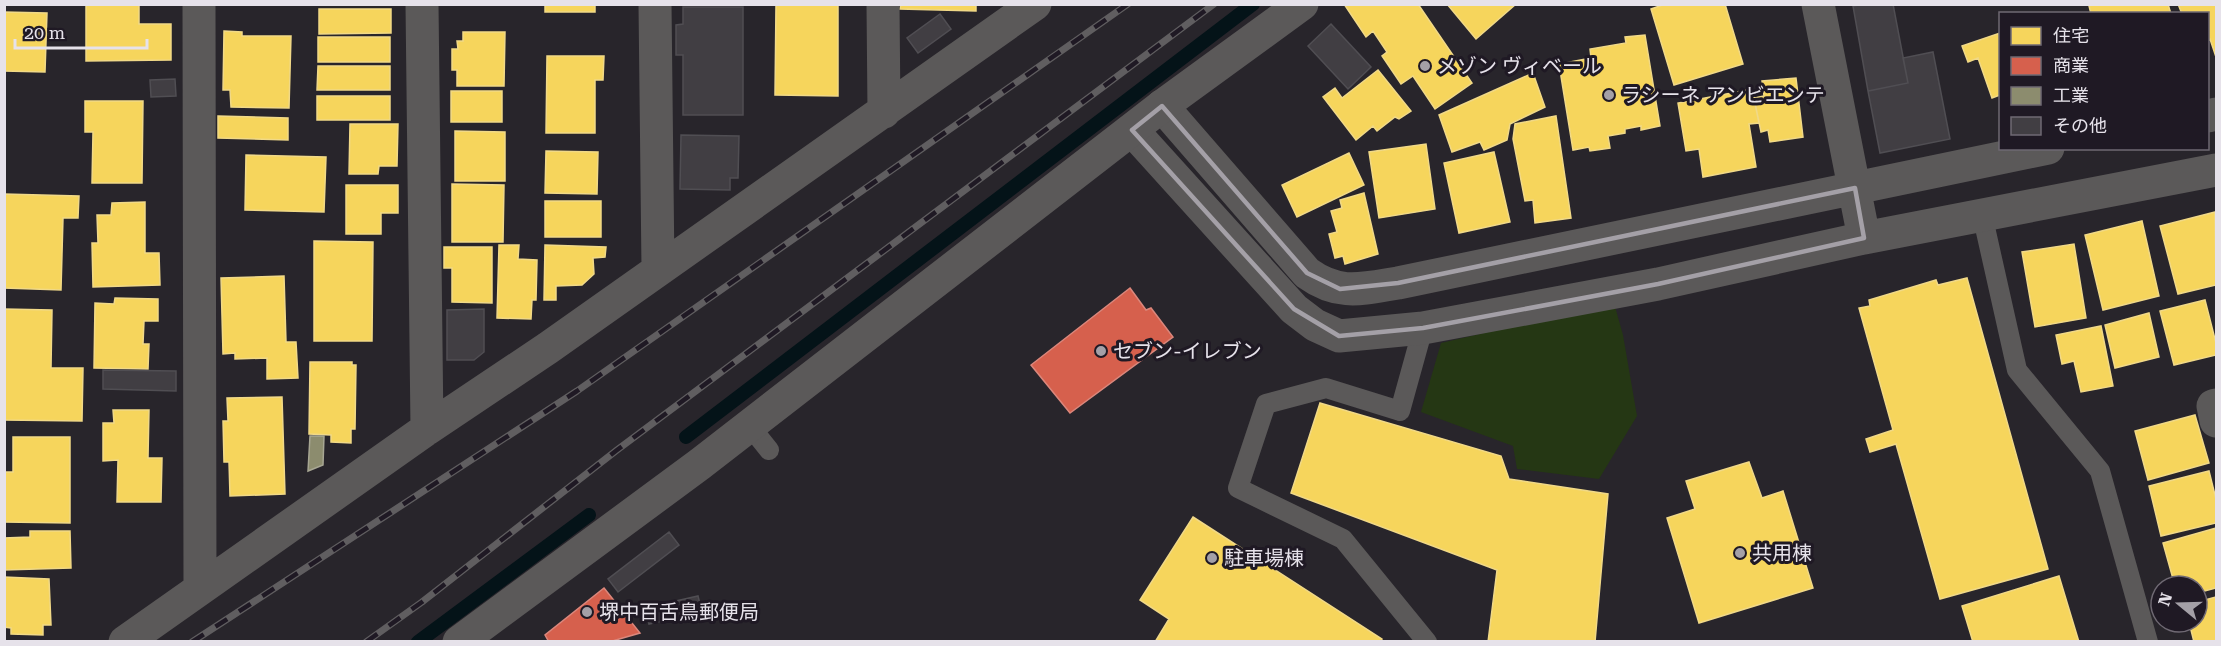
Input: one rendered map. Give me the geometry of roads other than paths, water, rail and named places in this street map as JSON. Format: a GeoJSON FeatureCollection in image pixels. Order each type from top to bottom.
{"type":"FeatureCollection","features":[{"type":"Feature","properties":{"kind":"street"},"geometry":{"type":"LineString","coordinates":[[199,4],[200,587]]}},
{"type":"Feature","properties":{"kind":"street"},"geometry":{"type":"LineString","coordinates":[[422,4],[427,429]]}},
{"type":"Feature","properties":{"kind":"street"},"geometry":{"type":"LineString","coordinates":[[655,4],[658,269]]}},
{"type":"Feature","properties":{"kind":"street"},"geometry":{"type":"LineString","coordinates":[[884,4],[884,112]]}},
{"type":"Feature","properties":{"kind":"street"},"geometry":{"type":"LineString","coordinates":[[125,642],[427,429],[548,348],[1035,4]]}},
{"type":"Feature","properties":{"kind":"street"},"geometry":{"type":"LineString","coordinates":[[459,642],[621,524],[759,437],[1162,106],[1302,4]]}},
{"type":"Feature","properties":{"kind":"street"},"geometry":{"type":"LineString","coordinates":[[1818,4],[1864,238]]}},
{"type":"Feature","properties":{"kind":"street"},"geometry":{"type":"LineString","coordinates":[[1162,106],[1307,273],[1322,284],[1340,289],[1398,283],[2038,150]]}},
{"type":"Feature","properties":{"kind":"street"},"geometry":{"type":"LineString","coordinates":[[1132,130],[1294,309],[1315,325],[1340,336],[1423,328],[1658,285],[1864,238],[2217,170]]}},
{"type":"Feature","properties":{"kind":"street"},"geometry":{"type":"LineString","coordinates":[[2217,405],[2213,406],[2217,421]]}},
{"type":"Feature","properties":{"kind":"lane"},"geometry":{"type":"LineString","coordinates":[[1982,214],[2017,370],[2100,471],[2148,642]]}},
{"type":"Feature","properties":{"kind":"lane"},"geometry":{"type":"LineString","coordinates":[[1423,328],[1400,411],[1326,388],[1266,404],[1238,488],[1343,539],[1426,642]]}},
{"type":"Feature","properties":{"kind":"waterway"},"geometry":{"type":"LineString","coordinates":[[686,437],[1253,4]]}},
{"type":"Feature","properties":{"kind":"waterway"},"geometry":{"type":"LineString","coordinates":[[418,642],[589,515]]}},
{"type":"Feature","properties":{"kind":"railway"},"geometry":{"type":"LineString","coordinates":[[192,642],[577,391],[1128,4]]}},
{"type":"Feature","properties":{"kind":"railway"},"geometry":{"type":"LineString","coordinates":[[366,642],[422,602],[617,450],[1214,4]]}},
{"type":"Feature","properties":{"kind":"place","name":"メゾン ヴィベール"},"geometry":{"type":"Point","coordinates":[1425,66]}},
{"type":"Feature","properties":{"kind":"place","name":"ラシーネ アンビエンテ"},"geometry":{"type":"Point","coordinates":[1609,95]}},
{"type":"Feature","properties":{"kind":"place","name":"セブン-イレブン"},"geometry":{"type":"Point","coordinates":[1101,351]}},
{"type":"Feature","properties":{"kind":"place","name":"共用棟"},"geometry":{"type":"Point","coordinates":[1740,553]}},
{"type":"Feature","properties":{"kind":"place","name":"駐車場棟"},"geometry":{"type":"Point","coordinates":[1212,558]}},
{"type":"Feature","properties":{"kind":"place","name":"堺中百舌鳥郵便局"},"geometry":{"type":"Point","coordinates":[587,612]}}]}
